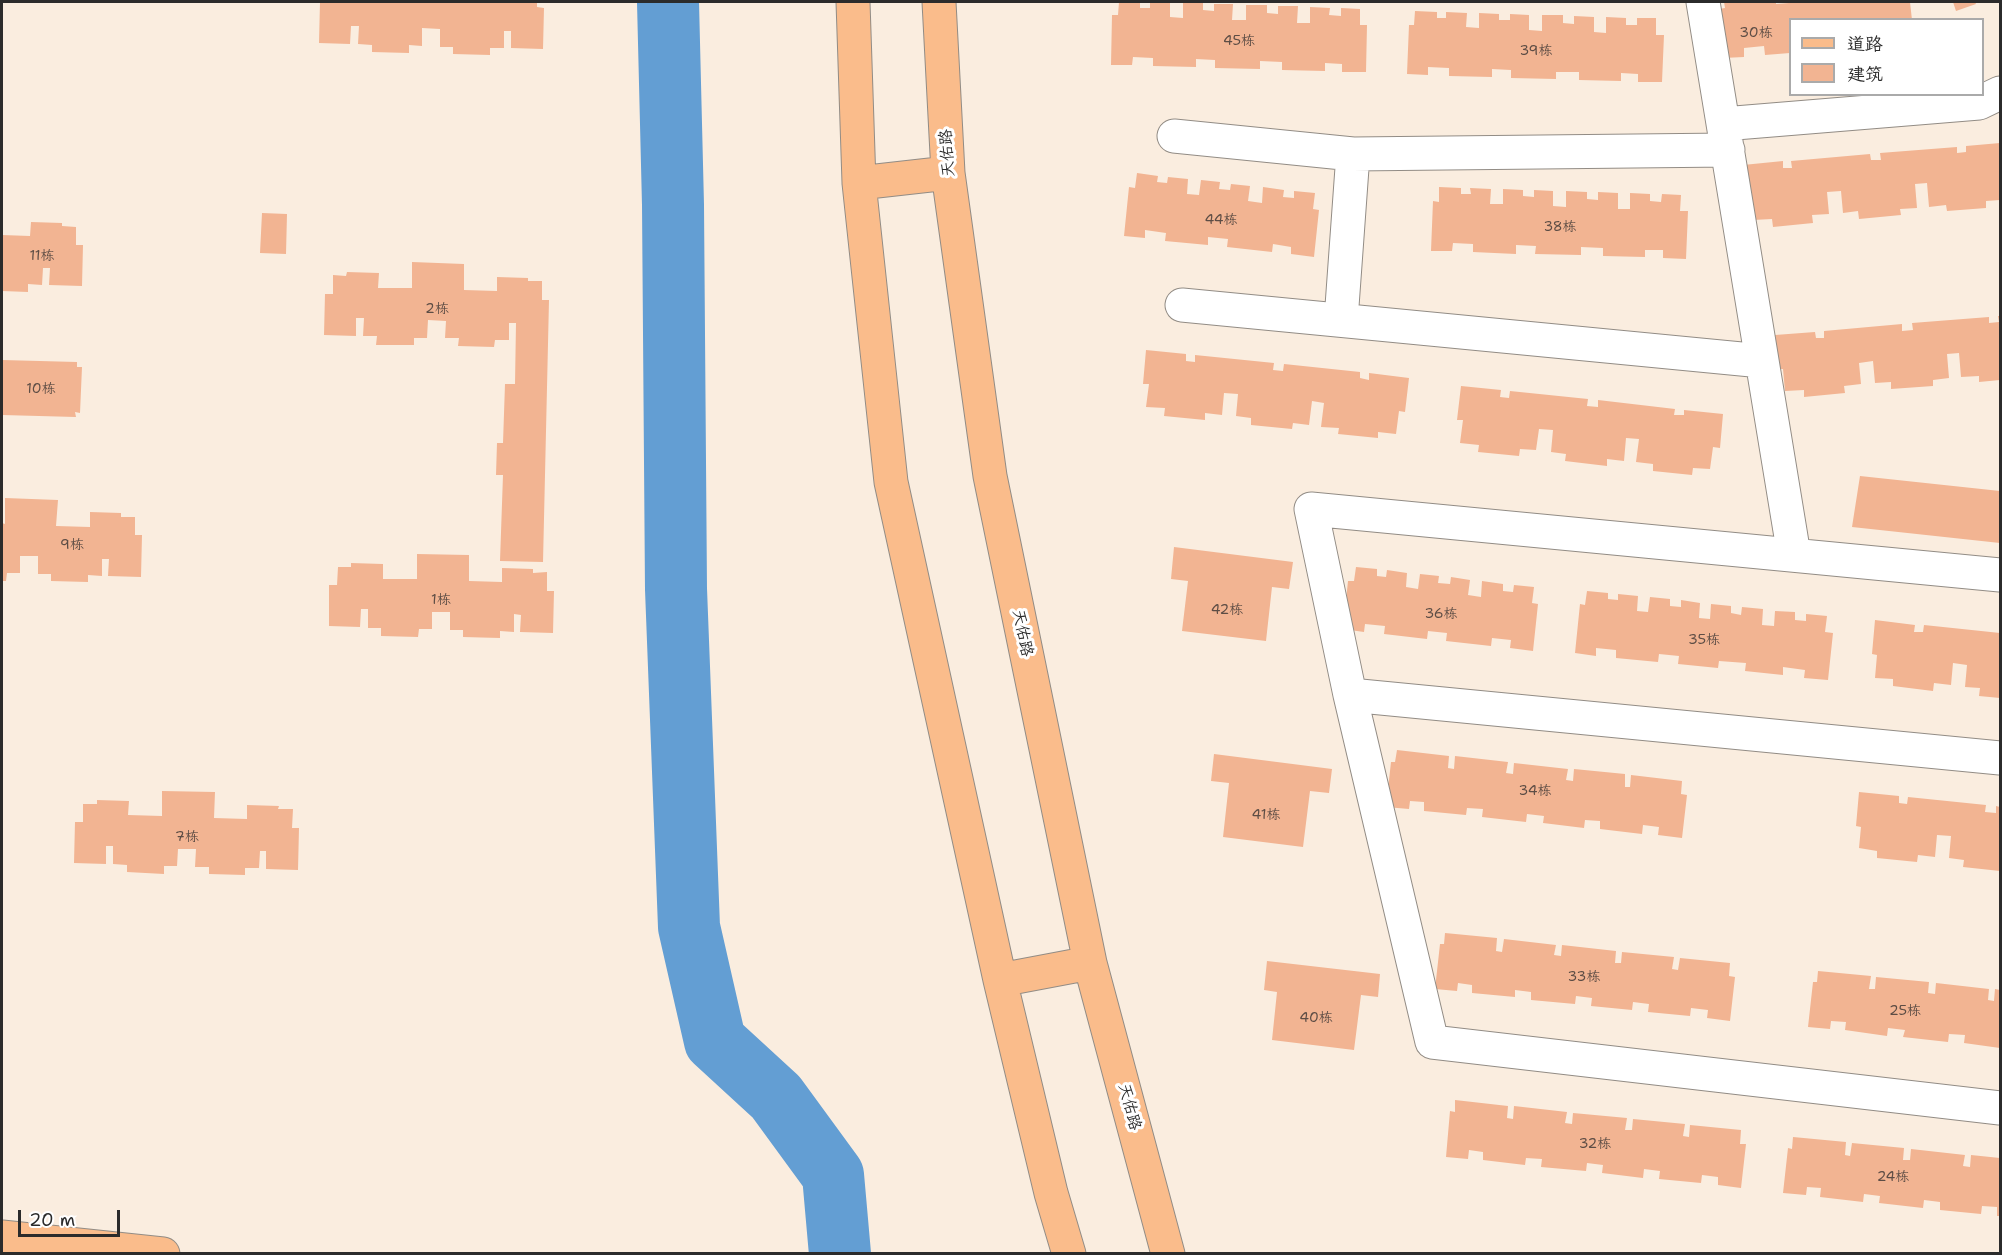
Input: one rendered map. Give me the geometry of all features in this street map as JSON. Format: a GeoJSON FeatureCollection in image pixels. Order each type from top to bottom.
{"type":"FeatureCollection","features":[{"type":"Feature","properties":{"kind":"main road"},"geometry":{"type":"LineString","coordinates":[[853,2],[860,183],[891,482],[1000,980],[1051,1193],[1069,1254]]}},
{"type":"Feature","properties":{"kind":"main road","name":"天佑路"},"geometry":{"type":"LineString","coordinates":[[939,2],[948,173],[990,476],[1090,963],[1168,1254]]}},
{"type":"Feature","properties":{"kind":"main road"},"geometry":{"type":"LineString","coordinates":[[860,183],[948,173]]}},
{"type":"Feature","properties":{"kind":"main road"},"geometry":{"type":"LineString","coordinates":[[1000,980],[1090,963]]}},
{"type":"Feature","properties":{"kind":"main road"},"geometry":{"type":"LineString","coordinates":[[2,1237],[163,1254]]}},
{"type":"Feature","properties":{"kind":"main road"},"geometry":{"type":"LineString","coordinates":[[2,1246],[156,1254]]}},
{"type":"Feature","properties":{"kind":"lane"},"geometry":{"type":"LineString","coordinates":[[1704,2],[1794,555]]}},
{"type":"Feature","properties":{"kind":"lane"},"geometry":{"type":"LineString","coordinates":[[1174,136],[1353,154],[1725,137],[1979,103],[2001,93]]}},
{"type":"Feature","properties":{"kind":"lane"},"geometry":{"type":"LineString","coordinates":[[1341,320],[1353,154]]}},
{"type":"Feature","properties":{"kind":"lane"},"geometry":{"type":"LineString","coordinates":[[1182,305],[1762,361]]}},
{"type":"Feature","properties":{"kind":"lane"},"geometry":{"type":"LineString","coordinates":[[2001,574],[1311,509],[1350,696],[1432,1042],[2001,1108]]}},
{"type":"Feature","properties":{"kind":"lane"},"geometry":{"type":"LineString","coordinates":[[1350,696],[2001,758]]}},
{"type":"Feature","properties":{"kind":"building"},"geometry":{"type":"Polygon","coordinates":[[[320,2],[537,2],[537,7],[544,8],[543,49],[511,48],[511,31],[504,31],[504,48],[490,48],[490,55],[453,54],[453,47],[440,47],[440,29],[422,28],[422,46],[409,45],[409,53],[372,52],[372,45],[358,44],[359,26],[351,26],[350,44],[319,43],[320,2]]]}},
{"type":"Feature","properties":{"kind":"building"},"geometry":{"type":"Polygon","coordinates":[[[1119,2],[1140,2],[1140,8],[1150,8],[1150,2],[1170,2],[1170,17],[1183,18],[1183,3],[1203,3],[1203,10],[1214,11],[1214,4],[1233,4],[1232,20],[1246,20],[1246,5],[1267,5],[1267,13],[1278,14],[1278,6],[1298,6],[1297,23],[1310,23],[1310,7],[1330,8],[1329,15],[1341,16],[1341,8],[1360,9],[1360,25],[1367,25],[1366,72],[1342,72],[1342,64],[1325,63],[1325,71],[1282,70],[1282,62],[1260,61],[1260,69],[1215,68],[1215,60],[1196,59],[1196,67],[1153,66],[1153,58],[1133,57],[1132,65],[1111,65],[1112,15],[1118,15],[1119,2]]]}},
{"type":"Feature","properties":{"kind":"building"},"geometry":{"type":"Polygon","coordinates":[[[1724,2],[1776,2],[1776,4],[1789,2],[1910,2],[1912,18],[1789,18],[1789,53],[1765,55],[1764,46],[1744,48],[1744,57],[1723,58],[1719,9],[1725,8],[1724,2]]]}},
{"type":"Feature","properties":{"kind":"building"},"geometry":{"type":"Polygon","coordinates":[[[1953,2],[1975,2],[1976,4],[1956,11],[1953,2]]]}},
{"type":"Feature","properties":{"kind":"building"},"geometry":{"type":"Polygon","coordinates":[[[1415,11],[1437,12],[1437,18],[1446,18],[1446,12],[1467,13],[1466,27],[1479,28],[1479,13],[1499,14],[1499,20],[1510,20],[1510,14],[1529,15],[1529,30],[1542,31],[1542,15],[1563,15],[1563,23],[1574,24],[1574,16],[1594,17],[1594,32],[1606,33],[1606,17],[1626,18],[1626,25],[1637,25],[1637,18],[1656,18],[1656,35],[1664,35],[1662,82],[1638,82],[1638,74],[1621,73],[1621,81],[1579,80],[1579,72],[1556,72],[1556,79],[1511,78],[1511,70],[1492,69],[1492,77],[1449,76],[1449,68],[1428,67],[1428,75],[1407,74],[1409,25],[1414,25],[1415,11]]]}},
{"type":"Feature","properties":{"kind":"building"},"geometry":{"type":"Polygon","coordinates":[[[2000,143],[2000,200],[1986,201],[1986,208],[1947,211],[1946,205],[1929,207],[1927,183],[1915,184],[1917,208],[1900,209],[1901,215],[1859,219],[1858,211],[1843,213],[1841,191],[1827,192],[1829,214],[1812,215],[1813,223],[1773,227],[1772,219],[1753,220],[1743,165],[1783,161],[1783,168],[1792,168],[1791,161],[1870,154],[1871,160],[1881,160],[1880,153],[1957,147],[1957,153],[1966,152],[1966,146],[2000,143]]]}},
{"type":"Feature","properties":{"kind":"building"},"geometry":{"type":"Polygon","coordinates":[[[1137,173],[1158,176],[1157,182],[1167,183],[1168,177],[1188,179],[1187,194],[1199,195],[1201,180],[1220,182],[1219,189],[1230,190],[1231,184],[1250,186],[1248,201],[1262,203],[1263,187],[1284,190],[1283,197],[1294,198],[1294,191],[1315,193],[1313,209],[1319,210],[1314,257],[1291,254],[1291,247],[1273,244],[1272,252],[1227,247],[1228,239],[1208,237],[1208,245],[1165,241],[1166,233],[1145,230],[1145,238],[1124,236],[1129,187],[1135,188],[1137,173]]]}},
{"type":"Feature","properties":{"kind":"building"},"geometry":{"type":"Polygon","coordinates":[[[1439,187],[1461,188],[1461,194],[1471,194],[1470,188],[1491,189],[1490,204],[1503,204],[1503,189],[1523,190],[1523,196],[1534,197],[1534,190],[1553,191],[1553,206],[1566,207],[1566,191],[1587,192],[1587,199],[1598,200],[1598,192],[1618,193],[1618,209],[1630,209],[1630,193],[1650,194],[1650,201],[1661,202],[1662,194],[1681,195],[1680,211],[1688,211],[1686,259],[1663,258],[1663,250],[1645,250],[1645,257],[1603,256],[1603,248],[1581,247],[1581,255],[1535,254],[1536,246],[1516,245],[1516,254],[1473,252],[1473,244],[1453,243],[1452,251],[1431,251],[1433,201],[1439,202],[1439,187]]]}},
{"type":"Feature","properties":{"kind":"building"},"geometry":{"type":"Polygon","coordinates":[[[262,213],[287,214],[286,254],[260,253],[262,213]]]}},
{"type":"Feature","properties":{"kind":"building"},"geometry":{"type":"Polygon","coordinates":[[[31,222],[62,223],[62,226],[76,227],[76,245],[83,245],[82,286],[49,285],[50,268],[43,268],[42,285],[28,284],[28,292],[2,291],[2,235],[30,236],[31,222]]]}},
{"type":"Feature","properties":{"kind":"building"},"geometry":{"type":"Polygon","coordinates":[[[412,262],[464,264],[464,290],[497,291],[497,277],[542,281],[542,300],[549,300],[543,562],[500,561],[503,475],[496,475],[497,443],[503,443],[505,384],[515,384],[516,323],[509,323],[509,340],[495,340],[494,347],[458,346],[459,338],[445,338],[446,321],[428,320],[427,338],[414,338],[414,345],[376,345],[377,336],[363,336],[364,318],[356,318],[356,336],[324,335],[325,294],[333,294],[333,275],[346,276],[347,272],[379,273],[378,288],[412,288],[412,262]]]}},
{"type":"Feature","properties":{"kind":"building"},"geometry":{"type":"Polygon","coordinates":[[[1998,316],[2000,316],[2000,380],[1979,382],[1979,376],[1961,377],[1959,353],[1947,354],[1949,378],[1933,380],[1933,386],[1891,389],[1891,382],[1875,383],[1873,361],[1859,363],[1861,384],[1844,386],[1845,393],[1804,397],[1804,390],[1785,391],[1783,369],[1778,369],[1775,335],[1815,332],[1816,338],[1824,338],[1824,331],[1902,324],[1902,331],[1913,330],[1912,323],[1989,317],[1989,323],[1999,322],[1998,316]]]}},
{"type":"Feature","properties":{"kind":"building"},"geometry":{"type":"Polygon","coordinates":[[[1146,350],[1186,354],[1186,361],[1195,362],[1195,355],[1274,363],[1273,370],[1283,371],[1284,364],[1360,372],[1360,378],[1369,380],[1369,373],[1409,378],[1405,412],[1399,411],[1396,434],[1378,432],[1378,438],[1338,434],[1339,428],[1321,427],[1324,403],[1312,401],[1309,425],[1293,423],[1292,429],[1251,425],[1251,418],[1236,416],[1238,394],[1224,393],[1222,415],[1205,413],[1205,420],[1164,416],[1165,408],[1146,407],[1149,384],[1143,384],[1146,350]]]}},
{"type":"Feature","properties":{"kind":"building"},"geometry":{"type":"Polygon","coordinates":[[[2,360],[77,362],[77,367],[82,367],[80,413],[75,412],[76,417],[2,415],[2,360]]]}},
{"type":"Feature","properties":{"kind":"building"},"geometry":{"type":"Polygon","coordinates":[[[1461,386],[1501,390],[1500,397],[1509,398],[1510,391],[1588,399],[1587,406],[1598,407],[1598,400],[1675,409],[1674,415],[1684,415],[1684,410],[1723,414],[1720,448],[1713,447],[1710,469],[1693,468],[1692,475],[1653,471],[1653,464],[1636,462],[1639,439],[1626,438],[1624,461],[1607,459],[1607,466],[1565,461],[1566,454],[1551,452],[1553,430],[1539,429],[1536,450],[1520,449],[1519,456],[1478,452],[1479,445],[1460,443],[1463,420],[1457,420],[1461,386]]]}},
{"type":"Feature","properties":{"kind":"building"},"geometry":{"type":"Polygon","coordinates":[[[1860,476],[2000,491],[2000,543],[1852,527],[1860,476]]]}},
{"type":"Feature","properties":{"kind":"building"},"geometry":{"type":"Polygon","coordinates":[[[5,498],[58,500],[56,526],[90,527],[90,512],[121,513],[121,517],[135,517],[135,535],[142,535],[141,577],[108,576],[109,559],[102,559],[102,576],[88,575],[88,582],[51,581],[51,574],[38,574],[38,556],[20,556],[20,573],[7,573],[6,581],[2,581],[2,523],[5,524],[5,498]]]}},
{"type":"Feature","properties":{"kind":"building"},"geometry":{"type":"Polygon","coordinates":[[[1174,547],[1293,562],[1289,589],[1272,587],[1266,641],[1182,631],[1188,581],[1171,579],[1174,547]]]}},
{"type":"Feature","properties":{"kind":"building"},"geometry":{"type":"Polygon","coordinates":[[[417,554],[469,555],[469,581],[502,582],[502,568],[533,569],[533,573],[547,572],[547,591],[554,591],[553,633],[520,632],[521,615],[514,614],[514,632],[500,631],[500,638],[463,637],[463,630],[450,630],[450,612],[432,612],[432,629],[419,629],[418,637],[381,636],[381,628],[368,628],[368,609],[361,609],[360,627],[329,626],[329,585],[337,585],[338,567],[351,567],[351,563],[383,564],[383,579],[417,579],[417,554]]]}},
{"type":"Feature","properties":{"kind":"building"},"geometry":{"type":"Polygon","coordinates":[[[1356,567],[1377,569],[1377,576],[1386,577],[1387,570],[1407,573],[1406,587],[1418,589],[1420,574],[1439,576],[1438,583],[1450,584],[1451,577],[1470,580],[1468,595],[1481,597],[1482,581],[1503,584],[1503,591],[1513,592],[1514,585],[1534,587],[1532,603],[1538,604],[1533,651],[1510,648],[1511,640],[1492,638],[1491,646],[1446,641],[1447,633],[1428,631],[1427,639],[1384,634],[1385,626],[1365,624],[1364,632],[1343,629],[1348,581],[1354,581],[1356,567]]]}},
{"type":"Feature","properties":{"kind":"building"},"geometry":{"type":"Polygon","coordinates":[[[1587,591],[1608,593],[1608,599],[1618,600],[1618,594],[1638,596],[1637,611],[1648,612],[1650,597],[1670,599],[1670,606],[1681,607],[1681,600],[1700,603],[1699,618],[1710,619],[1711,604],[1731,606],[1731,613],[1741,615],[1742,607],[1763,609],[1762,625],[1774,626],[1775,611],[1795,612],[1795,620],[1806,621],[1806,614],[1827,616],[1825,632],[1833,633],[1828,680],[1804,678],[1805,670],[1783,667],[1783,675],[1745,671],[1746,663],[1719,661],[1718,668],[1678,664],[1679,656],[1659,654],[1658,662],[1616,658],[1616,650],[1596,648],[1596,656],[1575,653],[1580,604],[1585,605],[1587,591]]]}},
{"type":"Feature","properties":{"kind":"building"},"geometry":{"type":"Polygon","coordinates":[[[1875,620],[1915,625],[1914,632],[1923,632],[1924,625],[2000,633],[2000,698],[1979,696],[1980,688],[1965,687],[1967,665],[1953,663],[1951,685],[1934,683],[1933,691],[1893,686],[1893,679],[1875,678],[1877,655],[1872,654],[1875,620]]]}},
{"type":"Feature","properties":{"kind":"building"},"geometry":{"type":"Polygon","coordinates":[[[1397,750],[1449,756],[1448,768],[1454,769],[1455,756],[1508,762],[1506,773],[1513,774],[1514,763],[1568,769],[1566,780],[1573,781],[1574,769],[1625,774],[1625,787],[1630,787],[1631,775],[1682,781],[1681,794],[1687,795],[1682,838],[1658,835],[1659,827],[1643,825],[1642,834],[1600,829],[1600,821],[1585,820],[1584,828],[1543,823],[1544,816],[1527,814],[1526,822],[1482,817],[1483,809],[1467,808],[1466,815],[1424,811],[1424,802],[1410,801],[1409,809],[1386,807],[1391,762],[1395,762],[1397,750]]]}},
{"type":"Feature","properties":{"kind":"building"},"geometry":{"type":"Polygon","coordinates":[[[1214,754],[1332,769],[1329,793],[1310,791],[1303,847],[1223,837],[1229,783],[1211,781],[1214,754]]]}},
{"type":"Feature","properties":{"kind":"building"},"geometry":{"type":"Polygon","coordinates":[[[162,791],[215,792],[214,818],[247,819],[247,805],[293,809],[292,828],[299,828],[298,870],[266,869],[266,851],[260,851],[259,868],[245,868],[245,875],[209,874],[209,867],[195,867],[196,849],[178,849],[177,866],[164,866],[164,874],[127,872],[127,865],[113,864],[113,846],[106,846],[106,864],[74,863],[75,822],[83,822],[83,804],[97,804],[97,800],[129,801],[128,815],[162,816],[162,791]]]}},
{"type":"Feature","properties":{"kind":"building"},"geometry":{"type":"Polygon","coordinates":[[[1859,792],[1899,796],[1899,803],[1907,804],[1908,797],[1986,805],[1985,812],[1996,813],[1996,806],[2000,807],[2000,871],[1963,867],[1964,860],[1949,858],[1951,836],[1937,835],[1935,857],[1918,855],[1917,862],[1877,858],[1877,851],[1859,848],[1861,827],[1856,826],[1859,792]]]}},
{"type":"Feature","properties":{"kind":"building"},"geometry":{"type":"Polygon","coordinates":[[[1445,933],[1497,938],[1496,951],[1502,952],[1504,939],[1556,945],[1554,955],[1561,956],[1562,945],[1616,951],[1615,963],[1621,963],[1622,952],[1674,957],[1672,969],[1678,970],[1680,958],[1730,963],[1729,976],[1735,977],[1730,1021],[1707,1018],[1708,1010],[1691,1008],[1690,1016],[1648,1012],[1649,1004],[1633,1002],[1632,1010],[1591,1006],[1592,998],[1576,996],[1575,1004],[1531,1000],[1531,992],[1515,990],[1515,997],[1472,993],[1472,985],[1458,983],[1457,991],[1435,989],[1440,944],[1444,944],[1445,933]]]}},
{"type":"Feature","properties":{"kind":"building"},"geometry":{"type":"Polygon","coordinates":[[[1267,961],[1380,974],[1378,997],[1361,995],[1354,1050],[1272,1040],[1277,992],[1264,990],[1267,961]]]}},
{"type":"Feature","properties":{"kind":"building"},"geometry":{"type":"Polygon","coordinates":[[[1818,971],[1871,976],[1869,989],[1875,989],[1876,977],[1929,982],[1928,993],[1935,994],[1936,983],[1989,989],[1988,1000],[1994,1001],[1995,989],[2000,990],[2000,1048],[1964,1043],[1965,1035],[1949,1034],[1948,1042],[1903,1037],[1905,1030],[1888,1028],[1887,1036],[1845,1030],[1846,1022],[1831,1021],[1830,1029],[1808,1027],[1813,982],[1817,982],[1818,971]]]}},
{"type":"Feature","properties":{"kind":"building"},"geometry":{"type":"Polygon","coordinates":[[[1455,1100],[1508,1106],[1507,1118],[1513,1119],[1514,1106],[1567,1112],[1565,1123],[1572,1124],[1573,1113],[1627,1118],[1625,1130],[1632,1130],[1633,1119],[1685,1124],[1683,1136],[1689,1137],[1690,1125],[1741,1130],[1740,1144],[1746,1144],[1741,1188],[1718,1185],[1718,1177],[1702,1175],[1701,1183],[1659,1179],[1660,1171],[1644,1169],[1643,1178],[1602,1173],[1603,1165],[1587,1163],[1586,1171],[1541,1167],[1542,1159],[1526,1158],[1525,1165],[1483,1160],[1483,1152],[1469,1150],[1468,1159],[1446,1157],[1450,1111],[1455,1112],[1455,1100]]]}},
{"type":"Feature","properties":{"kind":"building"},"geometry":{"type":"Polygon","coordinates":[[[1793,1137],[1846,1142],[1845,1155],[1850,1156],[1852,1143],[1904,1148],[1903,1160],[1910,1160],[1911,1149],[1965,1155],[1963,1166],[1970,1167],[1971,1155],[2000,1158],[2000,1216],[1997,1216],[1997,1207],[1982,1206],[1981,1214],[1940,1210],[1940,1202],[1924,1200],[1923,1208],[1879,1203],[1880,1196],[1864,1194],[1863,1202],[1820,1197],[1821,1188],[1807,1187],[1806,1195],[1783,1193],[1788,1148],[1792,1149],[1793,1137]]]}},
{"type":"Feature","properties":{"kind":"waterway"},"geometry":{"type":"LineString","coordinates":[[668,2],[673,205],[676,589],[689,927],[715,1041],[776,1097],[833,1175],[840,1254]]}}]}
